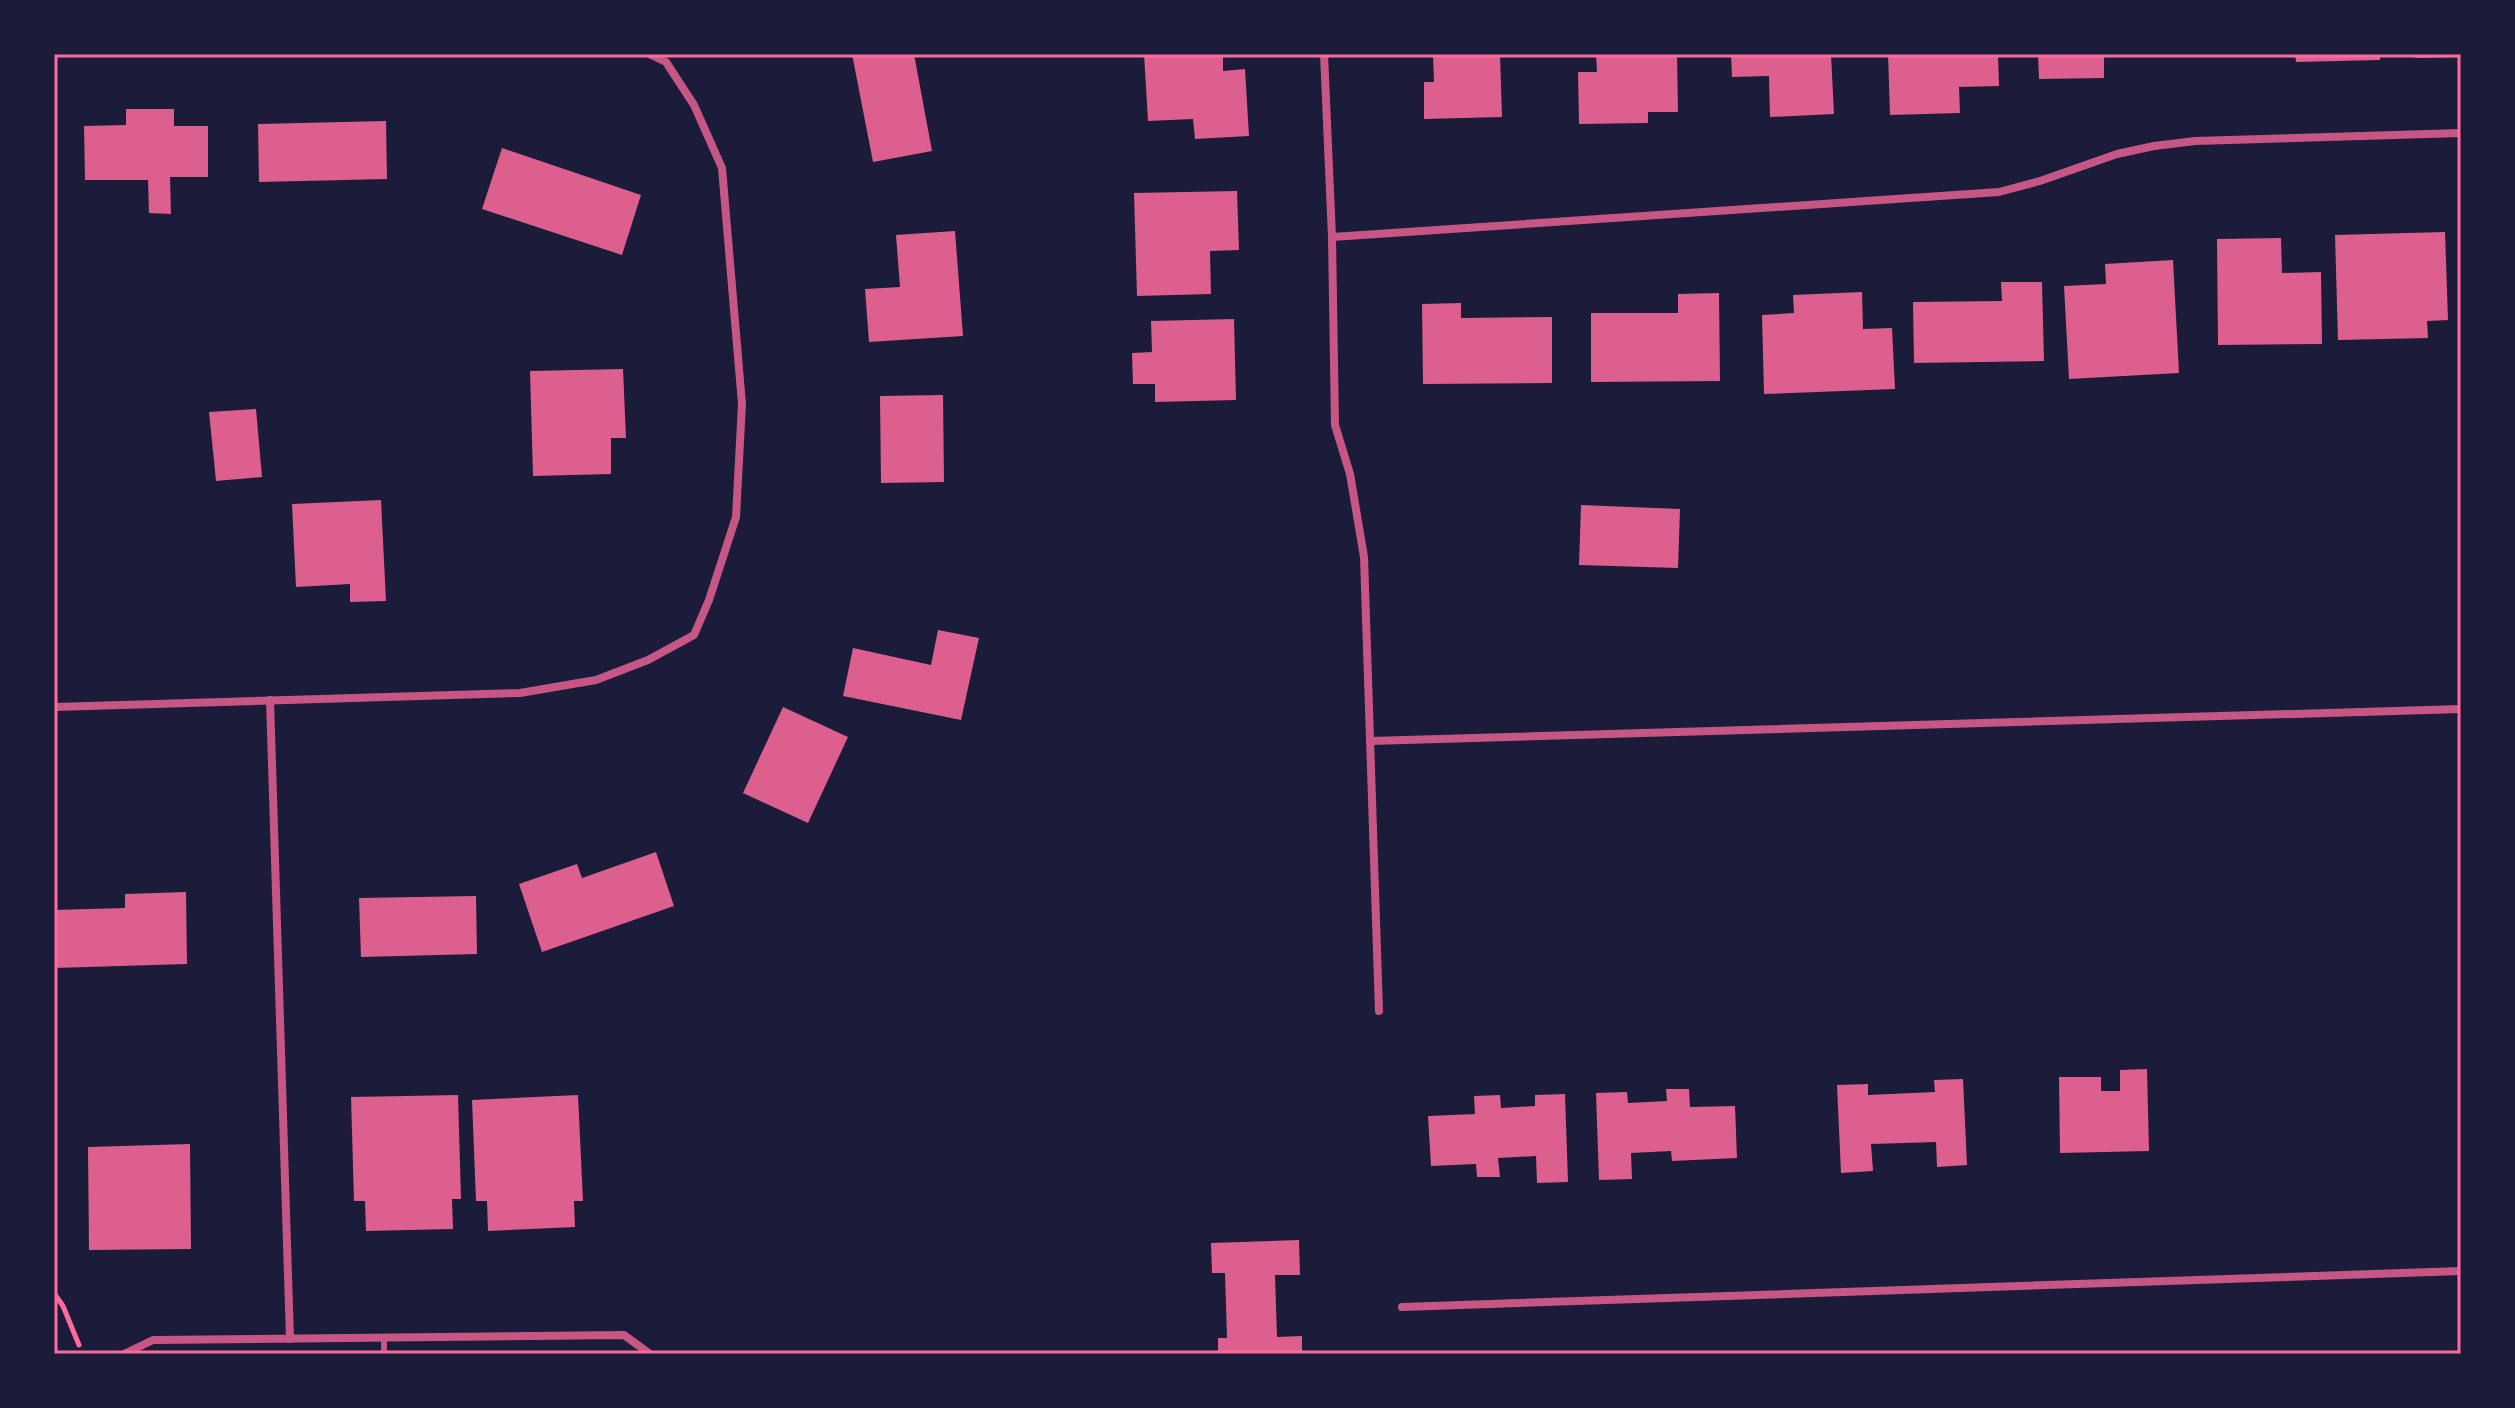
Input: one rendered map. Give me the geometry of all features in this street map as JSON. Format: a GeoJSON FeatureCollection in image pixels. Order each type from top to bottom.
{"type":"FeatureCollection","features":[{"type":"Feature","properties":{"kind":"street"},"geometry":{"type":"LineString","coordinates":[[54,707],[520,693],[596,680],[648,660],[694,635],[736,517],[742,404],[722,168],[694,105],[673,72],[666,62],[649,54]]}},
{"type":"Feature","properties":{"kind":"street"},"geometry":{"type":"LineString","coordinates":[[1324,54],[1332,237],[1335,425],[1352,486],[1364,557],[1379,1011]]}},
{"type":"Feature","properties":{"kind":"street"},"geometry":{"type":"LineString","coordinates":[[1332,237],[1999,192],[2117,154],[2195,141],[2461,133]]}},
{"type":"Feature","properties":{"kind":"street"},"geometry":{"type":"LineString","coordinates":[[270,700],[290,1339]]}},
{"type":"Feature","properties":{"kind":"street"},"geometry":{"type":"LineString","coordinates":[[1370,741],[2461,709]]}},
{"type":"Feature","properties":{"kind":"street"},"geometry":{"type":"LineString","coordinates":[[1402,1307],[2461,1271]]}},
{"type":"Feature","properties":{"kind":"street"},"geometry":{"type":"LineString","coordinates":[[124,1354],[153,1340],[624,1335],[650,1354]]}},
{"type":"Feature","properties":{"kind":"lane"},"geometry":{"type":"LineString","coordinates":[[384,1338],[384,1354]]}},
{"type":"Feature","properties":{"kind":"path"},"geometry":{"type":"LineString","coordinates":[[54,1293],[63,1306],[79,1345]]}},
{"type":"Feature","properties":{"kind":"building"},"geometry":{"type":"Polygon","coordinates":[[[852,54],[914,54],[932,151],[873,162],[852,54]]]}},
{"type":"Feature","properties":{"kind":"building"},"geometry":{"type":"Polygon","coordinates":[[[1144,54],[1223,54],[1223,71],[1245,69],[1249,136],[1195,139],[1193,119],[1148,121],[1144,54]]]}},
{"type":"Feature","properties":{"kind":"building"},"geometry":{"type":"Polygon","coordinates":[[[1433,54],[1500,54],[1502,117],[1424,119],[1424,82],[1434,82],[1433,54]]]}},
{"type":"Feature","properties":{"kind":"building"},"geometry":{"type":"Polygon","coordinates":[[[1596,54],[1677,54],[1678,112],[1648,112],[1648,123],[1579,124],[1578,72],[1597,72],[1596,54]]]}},
{"type":"Feature","properties":{"kind":"building"},"geometry":{"type":"Polygon","coordinates":[[[1731,54],[1831,54],[1834,114],[1770,117],[1769,76],[1732,77],[1731,54]]]}},
{"type":"Feature","properties":{"kind":"building"},"geometry":{"type":"Polygon","coordinates":[[[1888,54],[1998,54],[1999,86],[1959,87],[1960,113],[1890,115],[1888,54]]]}},
{"type":"Feature","properties":{"kind":"building"},"geometry":{"type":"Polygon","coordinates":[[[2038,54],[2104,54],[2104,78],[2039,79],[2038,54]]]}},
{"type":"Feature","properties":{"kind":"building"},"geometry":{"type":"Polygon","coordinates":[[[2295,54],[2380,54],[2380,60],[2296,62],[2295,54]]]}},
{"type":"Feature","properties":{"kind":"building"},"geometry":{"type":"Polygon","coordinates":[[[2415,54],[2461,54],[2461,57],[2415,58],[2415,54]]]}},
{"type":"Feature","properties":{"kind":"building"},"geometry":{"type":"Polygon","coordinates":[[[126,109],[174,109],[174,126],[208,126],[208,177],[170,177],[171,214],[149,213],[148,180],[85,180],[84,126],[126,125],[126,109]]]}},
{"type":"Feature","properties":{"kind":"building"},"geometry":{"type":"Polygon","coordinates":[[[386,121],[387,179],[259,182],[258,124],[386,121]]]}},
{"type":"Feature","properties":{"kind":"building"},"geometry":{"type":"Polygon","coordinates":[[[502,148],[641,195],[622,255],[482,209],[502,148]]]}},
{"type":"Feature","properties":{"kind":"building"},"geometry":{"type":"Polygon","coordinates":[[[1237,191],[1239,250],[1210,251],[1211,294],[1137,296],[1134,193],[1237,191]]]}},
{"type":"Feature","properties":{"kind":"building"},"geometry":{"type":"Polygon","coordinates":[[[955,231],[963,336],[869,342],[865,289],[900,287],[896,235],[955,231]]]}},
{"type":"Feature","properties":{"kind":"building"},"geometry":{"type":"Polygon","coordinates":[[[2445,232],[2448,320],[2427,321],[2428,338],[2338,340],[2335,235],[2445,232]]]}},
{"type":"Feature","properties":{"kind":"building"},"geometry":{"type":"Polygon","coordinates":[[[2281,238],[2282,273],[2321,272],[2322,344],[2218,345],[2217,239],[2281,238]]]}},
{"type":"Feature","properties":{"kind":"building"},"geometry":{"type":"Polygon","coordinates":[[[2173,260],[2179,373],[2069,379],[2064,286],[2106,284],[2105,264],[2173,260]]]}},
{"type":"Feature","properties":{"kind":"building"},"geometry":{"type":"Polygon","coordinates":[[[2001,282],[2042,282],[2044,361],[1914,363],[1913,302],[2002,301],[2001,282]]]}},
{"type":"Feature","properties":{"kind":"building"},"geometry":{"type":"Polygon","coordinates":[[[1862,292],[1863,329],[1892,328],[1895,389],[1764,394],[1762,315],[1794,313],[1793,295],[1862,292]]]}},
{"type":"Feature","properties":{"kind":"building"},"geometry":{"type":"Polygon","coordinates":[[[1719,293],[1720,381],[1591,382],[1591,313],[1678,313],[1678,294],[1719,293]]]}},
{"type":"Feature","properties":{"kind":"building"},"geometry":{"type":"Polygon","coordinates":[[[1461,303],[1461,318],[1552,317],[1552,383],[1423,384],[1422,304],[1461,303]]]}},
{"type":"Feature","properties":{"kind":"building"},"geometry":{"type":"Polygon","coordinates":[[[1234,319],[1236,400],[1155,402],[1155,384],[1133,384],[1132,353],[1152,352],[1151,321],[1234,319]]]}},
{"type":"Feature","properties":{"kind":"building"},"geometry":{"type":"Polygon","coordinates":[[[623,369],[626,438],[611,438],[611,474],[533,476],[530,371],[623,369]]]}},
{"type":"Feature","properties":{"kind":"building"},"geometry":{"type":"Polygon","coordinates":[[[943,395],[944,482],[881,483],[880,396],[943,395]]]}},
{"type":"Feature","properties":{"kind":"building"},"geometry":{"type":"Polygon","coordinates":[[[256,409],[262,477],[216,481],[209,412],[256,409]]]}},
{"type":"Feature","properties":{"kind":"building"},"geometry":{"type":"Polygon","coordinates":[[[381,500],[386,601],[350,602],[350,584],[296,587],[292,504],[381,500]]]}},
{"type":"Feature","properties":{"kind":"building"},"geometry":{"type":"Polygon","coordinates":[[[1581,505],[1680,509],[1678,568],[1579,565],[1581,505]]]}},
{"type":"Feature","properties":{"kind":"building"},"geometry":{"type":"Polygon","coordinates":[[[938,630],[979,638],[961,720],[843,696],[853,648],[931,665],[938,630]]]}},
{"type":"Feature","properties":{"kind":"building"},"geometry":{"type":"Polygon","coordinates":[[[783,707],[848,737],[808,823],[743,793],[783,707]]]}},
{"type":"Feature","properties":{"kind":"building"},"geometry":{"type":"Polygon","coordinates":[[[656,852],[674,906],[542,952],[519,884],[577,864],[582,878],[656,852]]]}},
{"type":"Feature","properties":{"kind":"building"},"geometry":{"type":"Polygon","coordinates":[[[186,892],[187,964],[54,968],[54,910],[125,908],[125,894],[186,892]]]}},
{"type":"Feature","properties":{"kind":"building"},"geometry":{"type":"Polygon","coordinates":[[[476,896],[477,954],[361,957],[359,898],[476,896]]]}},
{"type":"Feature","properties":{"kind":"building"},"geometry":{"type":"Polygon","coordinates":[[[2147,1069],[2149,1151],[2060,1153],[2059,1077],[2101,1077],[2101,1091],[2120,1091],[2120,1070],[2147,1069]]]}},
{"type":"Feature","properties":{"kind":"building"},"geometry":{"type":"Polygon","coordinates":[[[1963,1079],[1967,1165],[1937,1167],[1936,1142],[1871,1144],[1873,1171],[1841,1173],[1837,1085],[1868,1084],[1868,1095],[1935,1092],[1934,1080],[1963,1079]]]}},
{"type":"Feature","properties":{"kind":"building"},"geometry":{"type":"Polygon","coordinates":[[[1666,1089],[1689,1089],[1690,1107],[1735,1106],[1737,1158],[1672,1161],[1671,1151],[1631,1153],[1632,1179],[1599,1180],[1596,1093],[1627,1092],[1628,1103],[1667,1101],[1666,1089]]]}},
{"type":"Feature","properties":{"kind":"building"},"geometry":{"type":"Polygon","coordinates":[[[1565,1094],[1568,1182],[1537,1183],[1536,1156],[1498,1158],[1500,1177],[1477,1177],[1476,1164],[1431,1166],[1428,1116],[1475,1114],[1474,1096],[1500,1095],[1501,1108],[1535,1106],[1535,1095],[1565,1094]]]}},
{"type":"Feature","properties":{"kind":"building"},"geometry":{"type":"Polygon","coordinates":[[[458,1095],[461,1199],[452,1199],[453,1229],[366,1231],[365,1201],[354,1201],[351,1097],[458,1095]]]}},
{"type":"Feature","properties":{"kind":"building"},"geometry":{"type":"Polygon","coordinates":[[[578,1095],[583,1201],[574,1201],[575,1227],[488,1231],[487,1201],[476,1201],[472,1100],[578,1095]]]}},
{"type":"Feature","properties":{"kind":"building"},"geometry":{"type":"Polygon","coordinates":[[[190,1144],[191,1249],[89,1250],[88,1147],[190,1144]]]}},
{"type":"Feature","properties":{"kind":"building"},"geometry":{"type":"Polygon","coordinates":[[[1299,1240],[1300,1275],[1275,1275],[1277,1337],[1302,1336],[1302,1354],[1218,1354],[1218,1338],[1227,1338],[1225,1273],[1212,1273],[1211,1243],[1299,1240]]]}}]}
